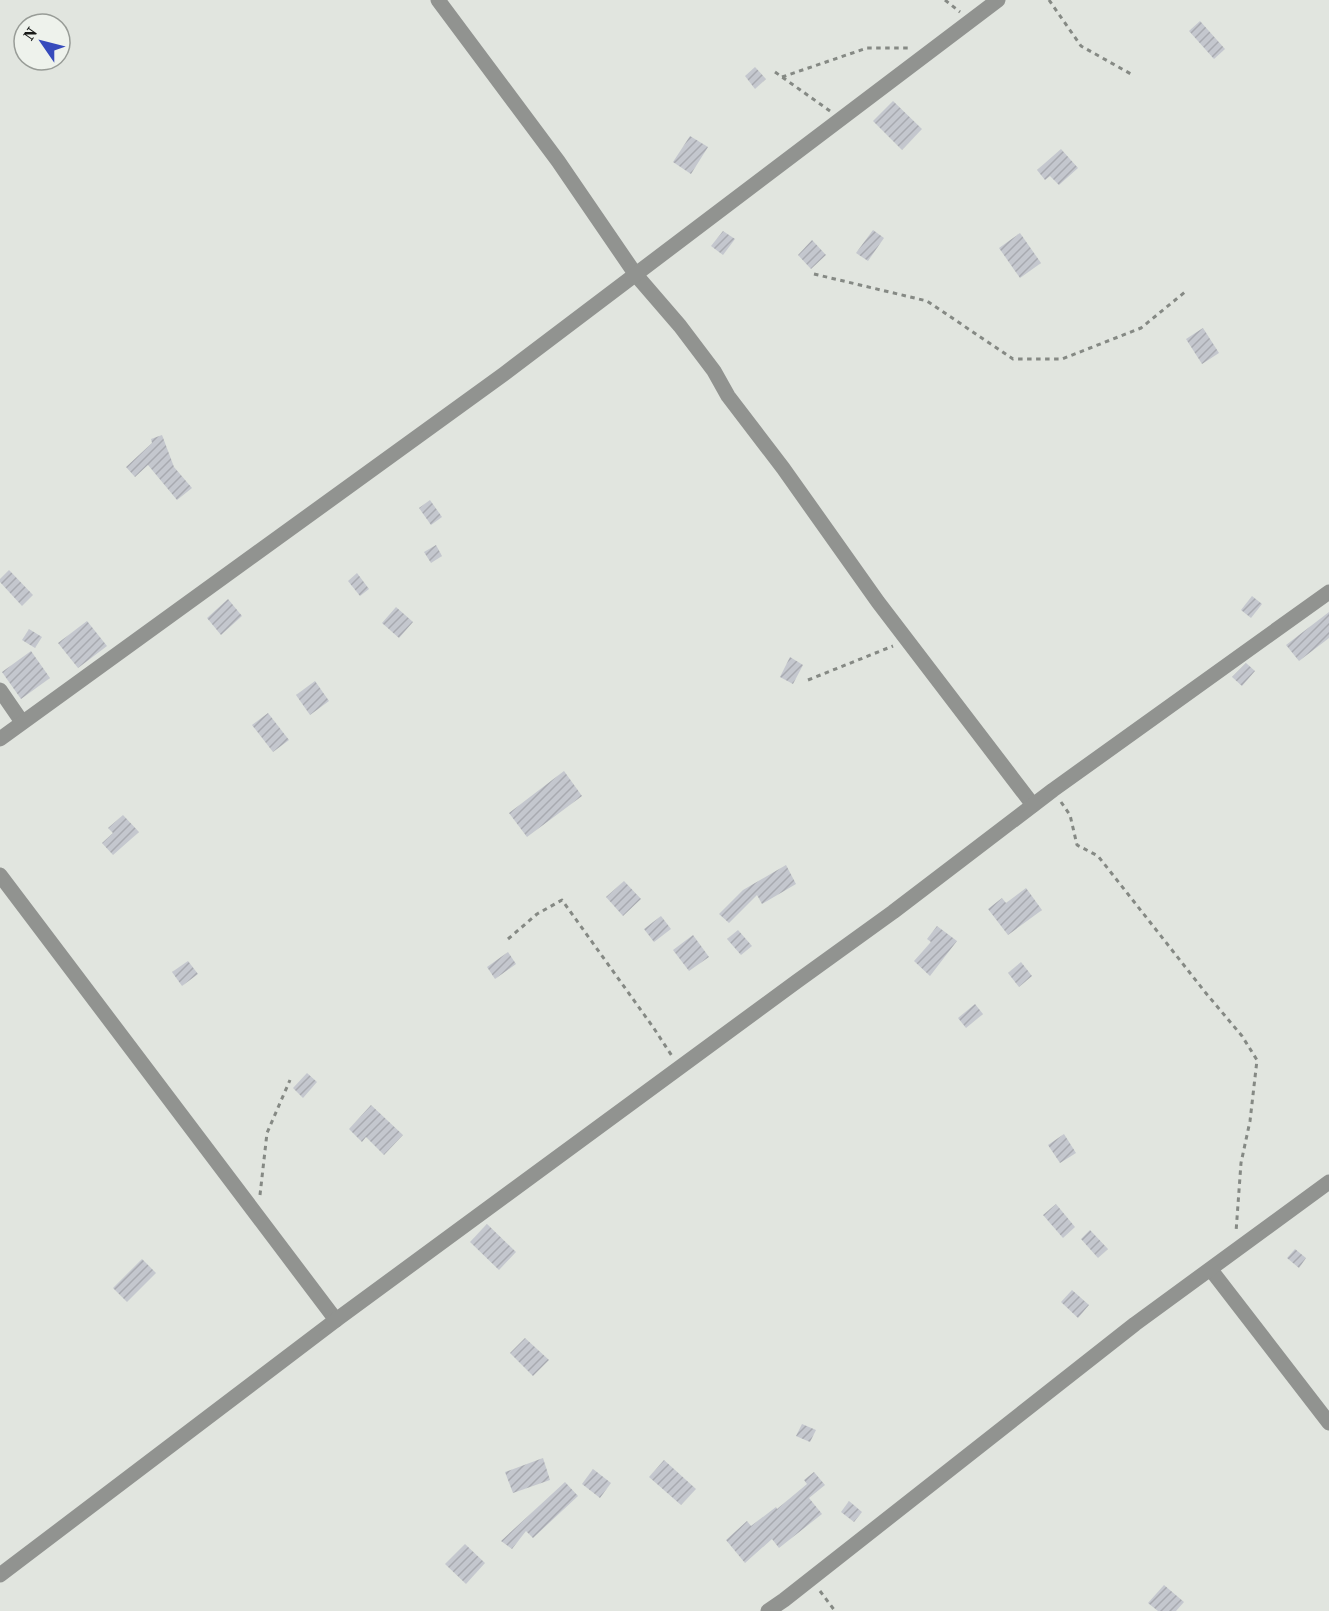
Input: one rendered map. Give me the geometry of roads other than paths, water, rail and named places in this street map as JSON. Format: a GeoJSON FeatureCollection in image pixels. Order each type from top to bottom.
{"type":"FeatureCollection","features":[{"type":"Feature","properties":{"kind":"street"},"geometry":{"type":"LineString","coordinates":[[438,0],[558,161],[636,275],[680,326],[714,371],[729,396],[878,602],[1033,805]]}},
{"type":"Feature","properties":{"kind":"street"},"geometry":{"type":"LineString","coordinates":[[0,739],[486,387],[998,0]]}},
{"type":"Feature","properties":{"kind":"street"},"geometry":{"type":"LineString","coordinates":[[0,1575],[336,1320],[893,912],[1053,790],[1329,592]]}},
{"type":"Feature","properties":{"kind":"street"},"geometry":{"type":"LineString","coordinates":[[0,690],[22,722]]}},
{"type":"Feature","properties":{"kind":"street"},"geometry":{"type":"LineString","coordinates":[[0,875],[336,1320]]}},
{"type":"Feature","properties":{"kind":"street"},"geometry":{"type":"LineString","coordinates":[[768,1611],[1135,1324],[1329,1182]]}},
{"type":"Feature","properties":{"kind":"street"},"geometry":{"type":"LineString","coordinates":[[1211,1270],[1329,1423]]}}]}
